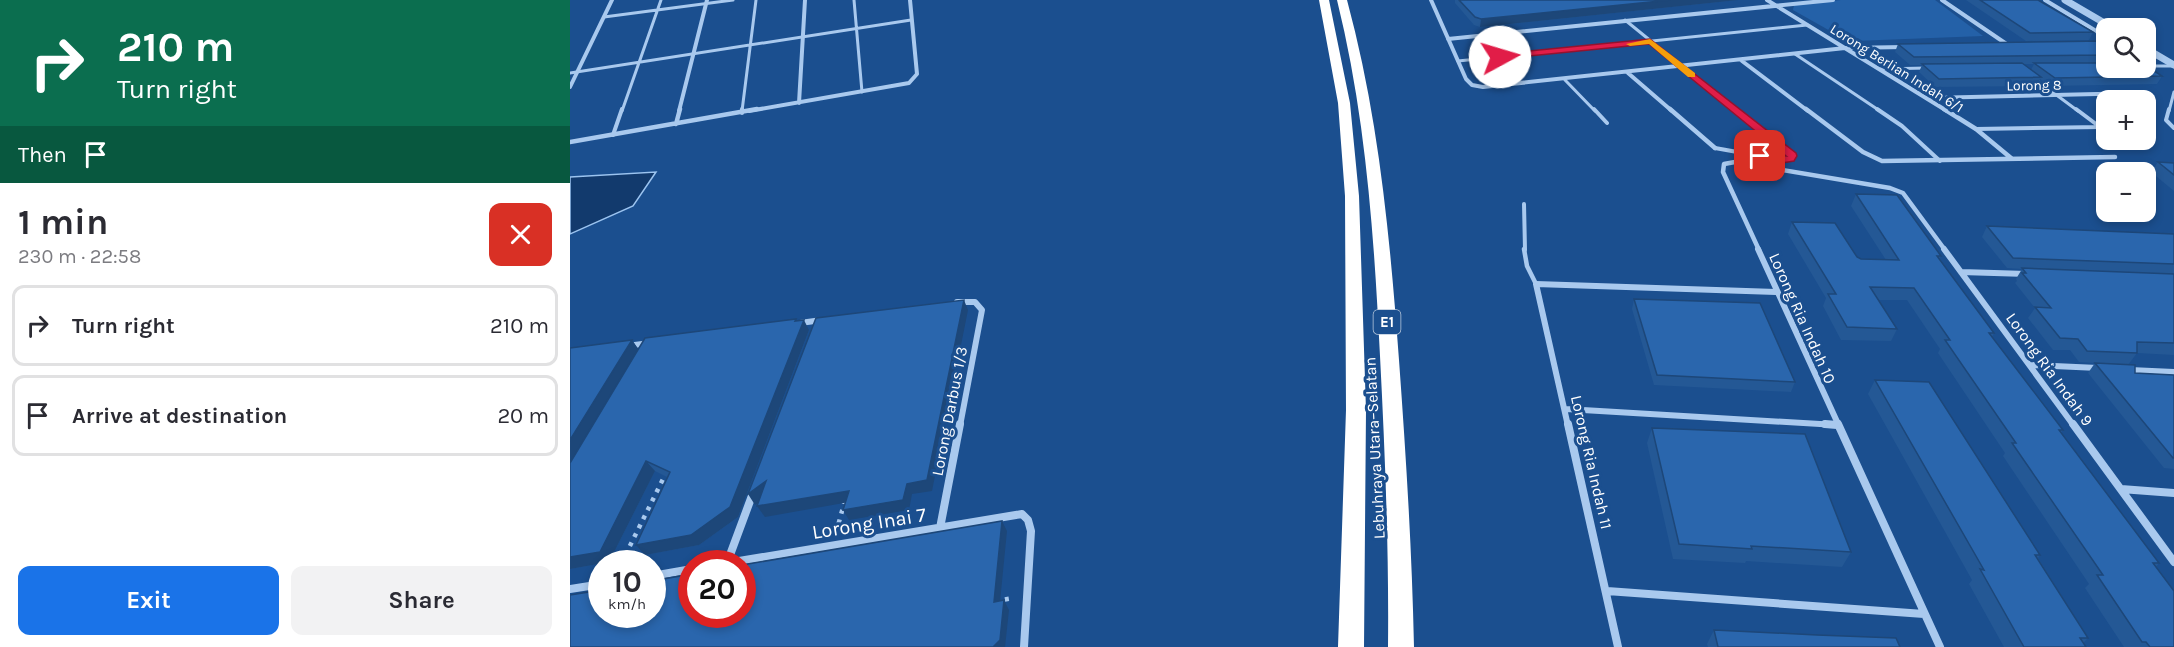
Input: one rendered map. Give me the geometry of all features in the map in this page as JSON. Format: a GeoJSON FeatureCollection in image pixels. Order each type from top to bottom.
{"type":"FeatureCollection","features":[{"type":"Feature","properties":{"kind":"highway","name":"Lebuhraya Utara–Selatan"},"geometry":{"type":"LineString","coordinates":[[1324,0],[1344,103],[1352,196],[1356,411],[1351,647]]}},
{"type":"Feature","properties":{"kind":"highway","name":"Lebuhraya Utara–Selatan"},"geometry":{"type":"LineString","coordinates":[[1342,0],[1365,92],[1378,195],[1393,412],[1401,647]]}},
{"type":"Feature","properties":{"kind":"street"},"geometry":{"type":"LineString","coordinates":[[570,87],[612,0]]}},
{"type":"Feature","properties":{"kind":"street"},"geometry":{"type":"LineString","coordinates":[[799,103],[805,0]]}},
{"type":"Feature","properties":{"kind":"street"},"geometry":{"type":"LineString","coordinates":[[570,142],[903,85],[916,78],[910,0]]}},
{"type":"Feature","properties":{"kind":"street"},"geometry":{"type":"LineString","coordinates":[[1431,0],[1468,82],[1477,87],[1565,80],[1845,48],[1914,46]]}},
{"type":"Feature","properties":{"kind":"street","name":"Lorong Berlian Indah 6/1"},"geometry":{"type":"LineString","coordinates":[[1767,0],[1976,129],[2012,158]]}},
{"type":"Feature","properties":{"kind":"street"},"geometry":{"type":"LineString","coordinates":[[1448,39],[1833,0]]}},
{"type":"Feature","properties":{"kind":"street"},"geometry":{"type":"LineString","coordinates":[[1942,0],[2008,45]]}},
{"type":"Feature","properties":{"kind":"street"},"geometry":{"type":"LineString","coordinates":[[2045,0],[2096,31]]}},
{"type":"Feature","properties":{"kind":"street"},"geometry":{"type":"LineString","coordinates":[[2065,0],[2096,18]]}},
{"type":"Feature","properties":{"kind":"street"},"geometry":{"type":"LineString","coordinates":[[676,124],[707,2]]}},
{"type":"Feature","properties":{"kind":"street"},"geometry":{"type":"LineString","coordinates":[[1996,45],[2019,45]]}},
{"type":"Feature","properties":{"kind":"street"},"geometry":{"type":"LineString","coordinates":[[2156,55],[2174,66]]}},
{"type":"Feature","properties":{"kind":"street"},"geometry":{"type":"LineString","coordinates":[[1741,60],[1869,157],[1882,161],[2115,157]]}},
{"type":"Feature","properties":{"kind":"street"},"geometry":{"type":"LineString","coordinates":[[1628,73],[1715,148]]}},
{"type":"Feature","properties":{"kind":"street","name":"Lorong 8"},"geometry":{"type":"LineString","coordinates":[[1927,98],[2096,94]]}},
{"type":"Feature","properties":{"kind":"street","name":"Lorong Ria Indah 10"},"geometry":{"type":"LineString","coordinates":[[1903,193],[1890,188],[1822,176],[1735,162],[1724,164],[1723,172],[1776,292],[1940,647]]}},
{"type":"Feature","properties":{"kind":"street","name":"Lorong Ria Indah 9"},"geometry":{"type":"LineString","coordinates":[[1903,193],[2174,562]]}},
{"type":"Feature","properties":{"kind":"street"},"geometry":{"type":"LineString","coordinates":[[1961,272],[2032,274]]}},
{"type":"Feature","properties":{"kind":"street"},"geometry":{"type":"LineString","coordinates":[[1536,284],[1776,292]]}},
{"type":"Feature","properties":{"kind":"street","name":"Lorong Ria Indah 11"},"geometry":{"type":"LineString","coordinates":[[1536,284],[1618,647]]}},
{"type":"Feature","properties":{"kind":"street","name":"Lorong Darbus 1/3"},"geometry":{"type":"LineString","coordinates":[[940,528],[982,310],[975,302],[950,303]]}},
{"type":"Feature","properties":{"kind":"street"},"geometry":{"type":"LineString","coordinates":[[795,324],[830,319]]}},
{"type":"Feature","properties":{"kind":"street"},"geometry":{"type":"LineString","coordinates":[[814,332],[818,321]]}},
{"type":"Feature","properties":{"kind":"street"},"geometry":{"type":"LineString","coordinates":[[615,348],[660,342]]}},
{"type":"Feature","properties":{"kind":"street"},"geometry":{"type":"LineString","coordinates":[[643,353],[649,343]]}},
{"type":"Feature","properties":{"kind":"street"},"geometry":{"type":"LineString","coordinates":[[2030,365],[2102,369]]}},
{"type":"Feature","properties":{"kind":"street"},"geometry":{"type":"LineString","coordinates":[[2126,370],[2174,372]]}},
{"type":"Feature","properties":{"kind":"street"},"geometry":{"type":"LineString","coordinates":[[1566,409],[1837,425]]}},
{"type":"Feature","properties":{"kind":"street"},"geometry":{"type":"LineString","coordinates":[[730,550],[756,486]]}},
{"type":"Feature","properties":{"kind":"street"},"geometry":{"type":"LineString","coordinates":[[2121,489],[2174,493]]}},
{"type":"Feature","properties":{"kind":"street","name":"Lorong Inai 7"},"geometry":{"type":"LineString","coordinates":[[756,558],[1022,514],[1028,520],[1031,531],[1027,595]]}},
{"type":"Feature","properties":{"kind":"street"},"geometry":{"type":"LineString","coordinates":[[570,589],[588,586]]}},
{"type":"Feature","properties":{"kind":"street"},"geometry":{"type":"LineString","coordinates":[[1607,591],[1924,614]]}},
{"type":"Feature","properties":{"kind":"street"},"geometry":{"type":"LineString","coordinates":[[1024,647],[1027,595]]}},
{"type":"Feature","properties":{"kind":"lane"},"geometry":{"type":"LineString","coordinates":[[613,135],[661,0]]}},
{"type":"Feature","properties":{"kind":"lane"},"geometry":{"type":"LineString","coordinates":[[604,17],[733,0]]}},
{"type":"Feature","properties":{"kind":"lane"},"geometry":{"type":"LineString","coordinates":[[742,113],[756,0]]}},
{"type":"Feature","properties":{"kind":"lane"},"geometry":{"type":"LineString","coordinates":[[854,0],[862,92]]}},
{"type":"Feature","properties":{"kind":"lane"},"geometry":{"type":"LineString","coordinates":[[570,73],[912,20]]}},
{"type":"Feature","properties":{"kind":"lane"},"geometry":{"type":"LineString","coordinates":[[1626,20],[1792,156],[1790,159],[1782,160],[1715,148]]}},
{"type":"Feature","properties":{"kind":"lane"},"geometry":{"type":"LineString","coordinates":[[1458,61],[1807,25]]}},
{"type":"Feature","properties":{"kind":"lane"},"geometry":{"type":"LineString","coordinates":[[1795,54],[1902,126],[1940,161]]}},
{"type":"Feature","properties":{"kind":"lane"},"geometry":{"type":"LineString","coordinates":[[2156,66],[2174,66]]}},
{"type":"Feature","properties":{"kind":"lane"},"geometry":{"type":"LineString","coordinates":[[1880,69],[1926,69]]}},
{"type":"Feature","properties":{"kind":"lane"},"geometry":{"type":"LineString","coordinates":[[1976,129],[2100,127],[2026,73]]}},
{"type":"Feature","properties":{"kind":"lane"},"geometry":{"type":"LineString","coordinates":[[1565,80],[1607,123]]}},
{"type":"Feature","properties":{"kind":"lane"},"geometry":{"type":"LineString","coordinates":[[2174,92],[2165,116],[2174,128]]}},
{"type":"Feature","properties":{"kind":"lane"},"geometry":{"type":"LineString","coordinates":[[1524,204],[1526,262],[1530,276],[1536,284]]}},
{"type":"Feature","properties":{"kind":"path"},"geometry":{"type":"LineString","coordinates":[[628,550],[668,469]]}},
{"type":"Feature","properties":{"kind":"path"},"geometry":{"type":"LineString","coordinates":[[832,545],[848,489]]}},
{"type":"Feature","properties":{"kind":"path"},"geometry":{"type":"LineString","coordinates":[[992,602],[1027,595]]}},
{"type":"Feature","properties":{"kind":"shaded area"},"geometry":{"type":"Polygon","coordinates":[[[1841,0],[1935,0],[1983,36],[1854,41],[1841,37],[1793,10],[1794,5],[1841,0]]]}},
{"type":"Feature","properties":{"kind":"shaded area"},"geometry":{"type":"Polygon","coordinates":[[[656,172],[633,206],[570,234],[570,177],[656,172]]]}},
{"type":"Feature","properties":{"kind":"building"},"geometry":{"type":"Polygon","coordinates":[[[1459,0],[1670,0],[1481,19],[1475,17],[1459,0]]]}},
{"type":"Feature","properties":{"kind":"building"},"geometry":{"type":"Polygon","coordinates":[[[1980,0],[2038,0],[2093,32],[2030,33],[1980,0]]]}},
{"type":"Feature","properties":{"kind":"building"},"geometry":{"type":"Polygon","coordinates":[[[2096,41],[2096,55],[1914,57],[1898,44],[2096,41]]]}},
{"type":"Feature","properties":{"kind":"building"},"geometry":{"type":"Polygon","coordinates":[[[2022,63],[2041,77],[1939,79],[1922,64],[2022,63]]]}},
{"type":"Feature","properties":{"kind":"building"},"geometry":{"type":"Polygon","coordinates":[[[2034,63],[2096,63],[2096,77],[2055,78],[2034,63]]]}},
{"type":"Feature","properties":{"kind":"building"},"geometry":{"type":"Polygon","coordinates":[[[2158,162],[2174,163],[2174,175],[2158,162]]]}},
{"type":"Feature","properties":{"kind":"building"},"geometry":{"type":"Polygon","coordinates":[[[1856,194],[1897,195],[1941,256],[1937,256],[1994,333],[1989,333],[2063,430],[2059,430],[2159,563],[2153,563],[2174,591],[2174,647],[2150,647],[2146,642],[2142,642],[2097,575],[2103,575],[2012,443],[2016,443],[1945,340],[1950,340],[1914,288],[1870,287],[1897,329],[1847,327],[1828,294],[1836,294],[1792,222],[1835,223],[1857,257],[1899,260],[1856,194]]]}},
{"type":"Feature","properties":{"kind":"building"},"geometry":{"type":"Polygon","coordinates":[[[1987,226],[2174,234],[2174,264],[2013,258],[1987,226]]]}},
{"type":"Feature","properties":{"kind":"building"},"geometry":{"type":"Polygon","coordinates":[[[2022,268],[2174,274],[2174,343],[2137,342],[2137,353],[2087,351],[2078,339],[2060,338],[2035,307],[2051,308],[2022,273],[2026,273],[2022,268]]]}},
{"type":"Feature","properties":{"kind":"building"},"geometry":{"type":"Polygon","coordinates":[[[1634,299],[1760,303],[1795,382],[1657,375],[1634,299]]]}},
{"type":"Feature","properties":{"kind":"building"},"geometry":{"type":"Polygon","coordinates":[[[964,300],[927,480],[907,484],[903,500],[843,510],[849,491],[757,506],[766,481],[748,494],[816,318],[964,300]]]}},
{"type":"Feature","properties":{"kind":"building"},"geometry":{"type":"Polygon","coordinates":[[[796,319],[795,321],[804,320],[730,507],[691,535],[636,545],[670,472],[646,461],[601,550],[588,550],[588,554],[570,557],[570,463],[645,338],[796,319]]]}},
{"type":"Feature","properties":{"kind":"building"},"geometry":{"type":"Polygon","coordinates":[[[632,340],[570,440],[570,348],[632,340]]]}},
{"type":"Feature","properties":{"kind":"building"},"geometry":{"type":"Polygon","coordinates":[[[2095,363],[2135,365],[2135,373],[2174,375],[2174,458],[2173,458],[2095,363]]]}},
{"type":"Feature","properties":{"kind":"building"},"geometry":{"type":"Polygon","coordinates":[[[1875,380],[1929,382],[2040,555],[2035,555],[2088,638],[2080,638],[2086,647],[2024,647],[1980,569],[1984,570],[1875,380]]]}},
{"type":"Feature","properties":{"kind":"building"},"geometry":{"type":"Polygon","coordinates":[[[1652,428],[1805,434],[1851,552],[1679,544],[1652,428]]]}},
{"type":"Feature","properties":{"kind":"building"},"geometry":{"type":"Polygon","coordinates":[[[1002,521],[994,602],[1004,600],[1000,640],[993,647],[570,647],[570,595],[588,592],[588,628],[666,628],[666,579],[678,576],[678,628],[756,628],[756,563],[1002,521]]]}},
{"type":"Feature","properties":{"kind":"building"},"geometry":{"type":"Polygon","coordinates":[[[1714,630],[1896,638],[1900,647],[1718,647],[1714,630]]]}},
{"type":"Feature","properties":{"kind":"slow traffic"},"geometry":{"type":"LineString","coordinates":[[1630,44],[1650,41],[1691,75]]}},
{"type":"Feature","properties":{"kind":"route"},"geometry":{"type":"LineString","coordinates":[[1500,57],[1650,41],[1792,156],[1790,159],[1782,160],[1760,156]]}}]}
